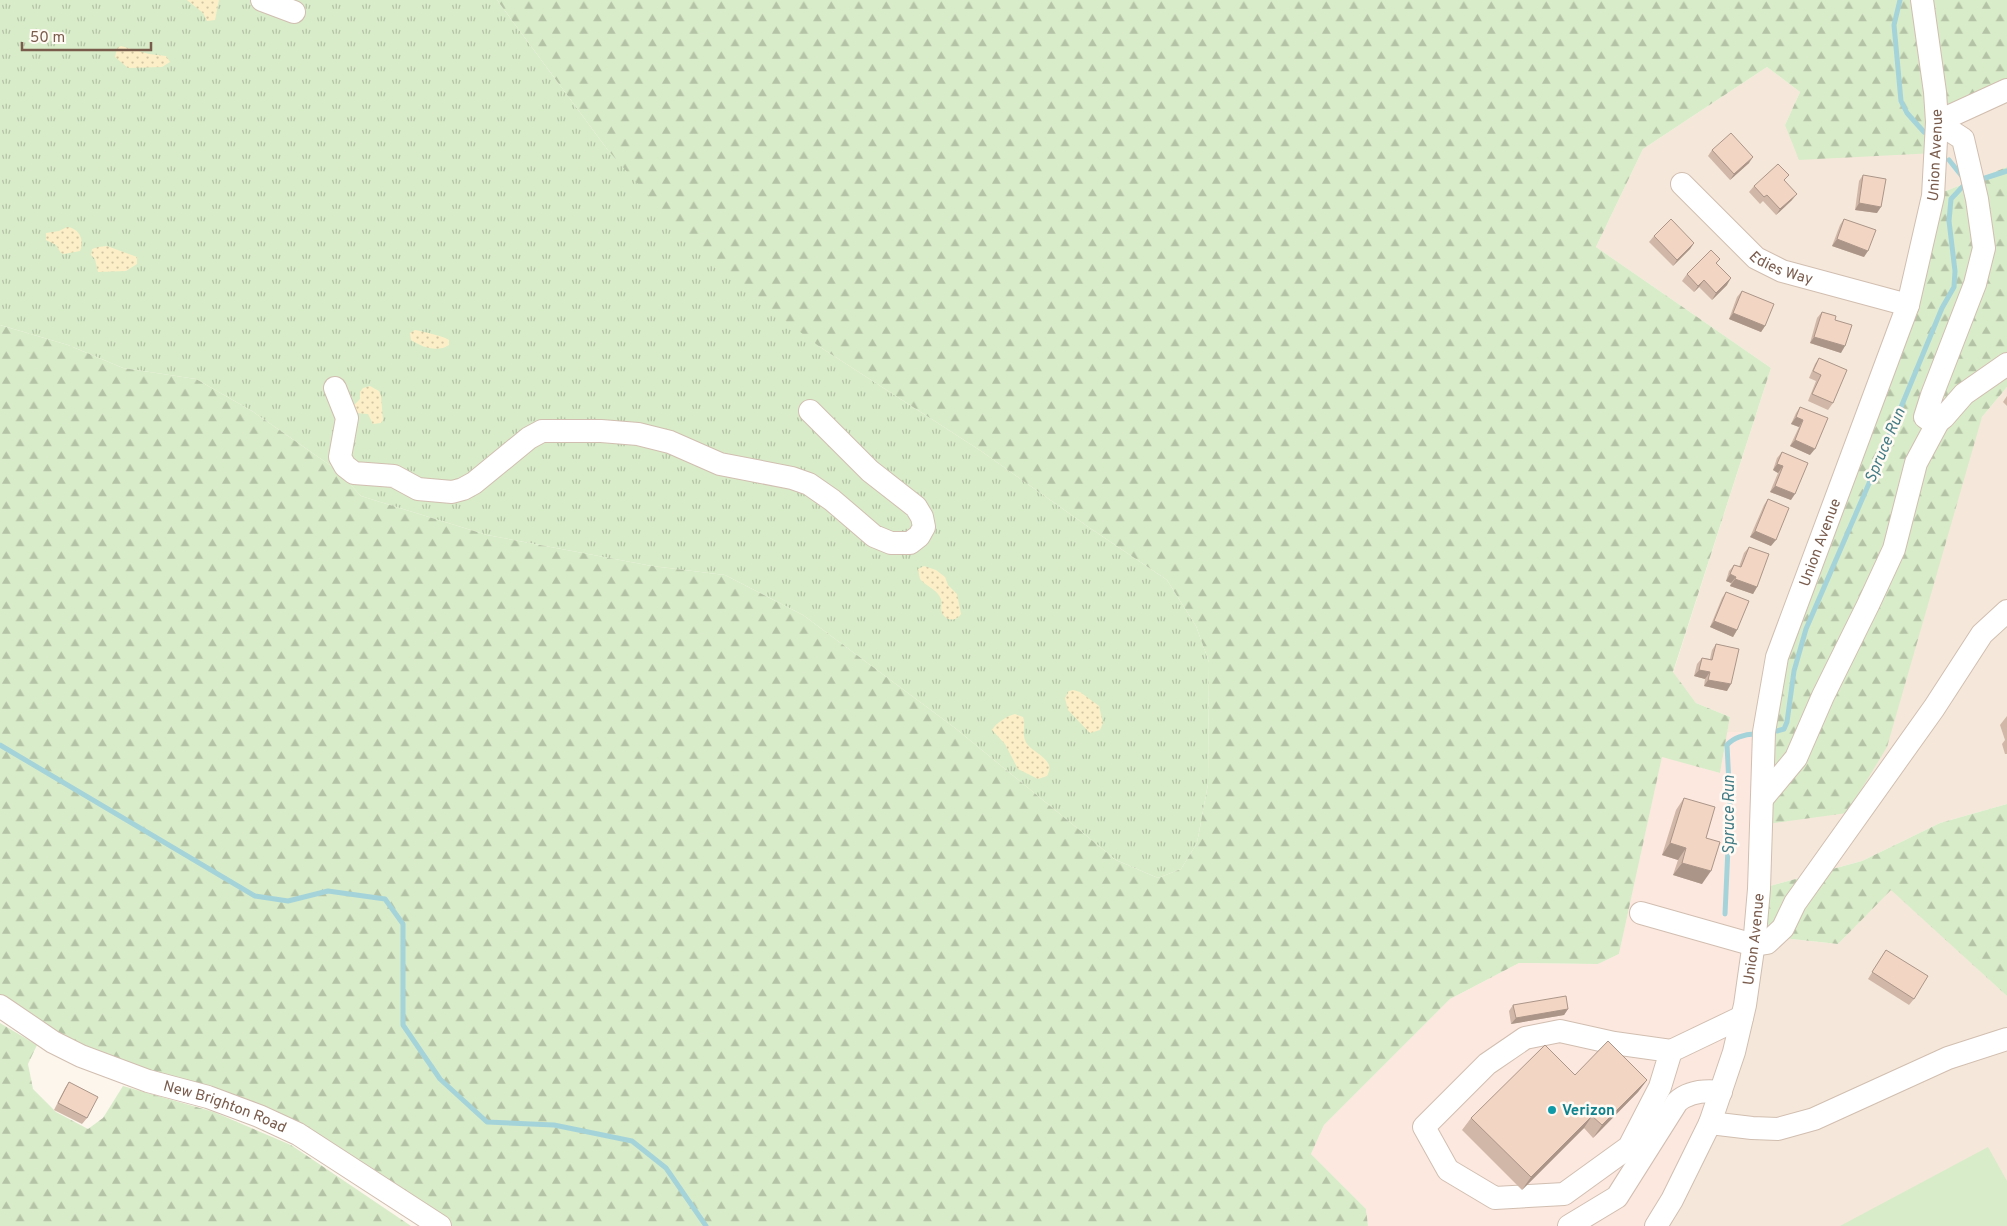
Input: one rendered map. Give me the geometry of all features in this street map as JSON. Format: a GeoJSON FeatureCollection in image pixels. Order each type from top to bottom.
{"type":"FeatureCollection","features":[{"type":"Feature","properties":{"kind":"street"},"geometry":{"type":"LineString","coordinates":[[262,0],[294,12]]}},
{"type":"Feature","properties":{"kind":"street","name":"Union Avenue"},"geometry":{"type":"LineString","coordinates":[[1656,1226],[1672,1200],[1710,1123],[1734,1052],[1742,1017],[1754,945],[1759,889],[1764,732],[1777,657],[1908,305],[1933,196],[1937,122],[1935,92],[1922,0]]}},
{"type":"Feature","properties":{"kind":"street"},"geometry":{"type":"LineString","coordinates":[[1937,122],[2007,90]]}},
{"type":"Feature","properties":{"kind":"street"},"geometry":{"type":"LineString","coordinates":[[1937,122],[1963,139],[1977,198],[1984,248],[1975,284],[1925,417],[1935,424],[1938,422]]}},
{"type":"Feature","properties":{"kind":"street","name":"Edies Way"},"geometry":{"type":"LineString","coordinates":[[1682,184],[1756,258],[1782,271],[1908,305]]}},
{"type":"Feature","properties":{"kind":"street"},"geometry":{"type":"LineString","coordinates":[[1762,799],[1796,758],[1823,696],[1868,605],[1894,549],[1916,463],[1938,422],[1964,394],[2007,364]]}},
{"type":"Feature","properties":{"kind":"street"},"geometry":{"type":"LineString","coordinates":[[335,388],[347,418],[340,457],[345,466],[354,473],[394,476],[418,489],[452,492],[474,483],[528,438],[538,432],[601,431],[638,434],[670,442],[720,464],[792,478],[809,484],[832,500],[874,536],[891,543],[910,543],[919,536],[924,527],[922,517],[916,507],[870,471],[810,411]]}},
{"type":"Feature","properties":{"kind":"street"},"geometry":{"type":"LineString","coordinates":[[1641,913],[1754,945],[1767,943],[1783,928],[1795,903],[1934,708],[1982,634],[2007,611]]}},
{"type":"Feature","properties":{"kind":"street","name":"New Brighton Road"},"geometry":{"type":"LineString","coordinates":[[0,1006],[52,1042],[81,1056],[148,1081],[217,1100],[260,1116],[298,1134],[440,1226]]}},
{"type":"Feature","properties":{"kind":"street"},"geometry":{"type":"LineString","coordinates":[[1671,1051],[1660,1087],[1629,1147],[1564,1194],[1495,1198],[1448,1170],[1424,1127],[1487,1064],[1525,1038],[1560,1031],[1614,1043],[1671,1051],[1742,1017]]}},
{"type":"Feature","properties":{"kind":"street"},"geometry":{"type":"LineString","coordinates":[[1710,1123],[1752,1128],[1778,1128],[1814,1119],[1948,1058],[2007,1039]]}},
{"type":"Feature","properties":{"kind":"street"},"geometry":{"type":"LineString","coordinates":[[1569,1226],[1617,1197],[1682,1097],[1694,1092],[1709,1090],[1721,1092]]}},
{"type":"Feature","properties":{"kind":"shaded area"},"geometry":{"type":"Polygon","coordinates":[[[1767,67],[1800,92],[1785,125],[1937,122],[2007,90],[2007,167],[1933,196],[1764,732],[1727,732],[1730,717],[1696,703],[1673,673],[1771,368],[1596,247],[1643,149],[1767,67]]]}},
{"type":"Feature","properties":{"kind":"shaded area"},"geometry":{"type":"Polygon","coordinates":[[[2007,387],[2007,804],[1940,823],[1862,861],[1759,889],[1760,825],[1982,417],[2007,387]]]}},
{"type":"Feature","properties":{"kind":"shaded area"},"geometry":{"type":"Polygon","coordinates":[[[1727,732],[1764,732],[1734,1052],[1656,1226],[1368,1226],[1366,1209],[1311,1154],[1324,1125],[1450,999],[1519,963],[1598,964],[1619,954],[1662,756],[1720,773],[1727,732]]]}},
{"type":"Feature","properties":{"kind":"shaded area"},"geometry":{"type":"Polygon","coordinates":[[[1891,889],[2007,996],[2007,1226],[1656,1226],[1755,935],[1838,944],[1891,889]]]}},
{"type":"Feature","properties":{"kind":"green space"},"geometry":{"type":"Polygon","coordinates":[[[0,0],[497,0],[607,149],[820,347],[981,451],[1167,580],[1196,626],[1209,662],[1208,784],[1197,843],[1181,869],[1158,878],[1116,860],[955,728],[803,615],[725,575],[652,566],[487,535],[361,496],[337,470],[252,411],[196,379],[123,368],[68,345],[0,325],[0,0]]]}},
{"type":"Feature","properties":{"kind":"green space"},"geometry":{"type":"Polygon","coordinates":[[[497,0],[2007,0],[2007,90],[1937,122],[1935,153],[1799,160],[1785,125],[1800,92],[1767,67],[1643,149],[1596,247],[1771,368],[1673,672],[1696,703],[1730,717],[1720,773],[1662,757],[1619,954],[1598,964],[1519,963],[1450,999],[1324,1125],[1311,1154],[1366,1209],[1368,1226],[440,1226],[298,1134],[148,1081],[0,1006],[0,325],[68,345],[123,368],[196,379],[252,411],[337,470],[361,496],[487,535],[652,566],[725,575],[803,615],[955,728],[1116,860],[1158,878],[1181,869],[1197,843],[1208,784],[1209,662],[1196,626],[1167,580],[981,451],[820,347],[706,261],[607,149],[497,0]]]}},
{"type":"Feature","properties":{"kind":"green space"},"geometry":{"type":"Polygon","coordinates":[[[2007,167],[2007,387],[1982,417],[1887,747],[1847,813],[1760,825],[1777,657],[1908,305],[1933,196],[2007,167]]]}},
{"type":"Feature","properties":{"kind":"green space"},"geometry":{"type":"Polygon","coordinates":[[[2007,804],[2007,996],[1891,890],[1838,944],[1755,935],[1759,889],[1862,861],[1940,823],[2007,804]]]}},
{"type":"Feature","properties":{"kind":"green space"},"geometry":{"type":"Polygon","coordinates":[[[0,1023],[37,1045],[28,1064],[33,1089],[56,1112],[88,1129],[103,1118],[123,1086],[214,1112],[291,1145],[411,1226],[0,1226],[0,1023]]]}},
{"type":"Feature","properties":{"kind":"green space"},"geometry":{"type":"Polygon","coordinates":[[[1988,1147],[2007,1181],[2007,1226],[1840,1226],[1988,1147]]]}},
{"type":"Feature","properties":{"kind":"sand"},"geometry":{"type":"Polygon","coordinates":[[[187,0],[219,0],[215,20],[207,21],[203,13],[187,0]]]}},
{"type":"Feature","properties":{"kind":"sand"},"geometry":{"type":"Polygon","coordinates":[[[121,46],[149,54],[166,56],[170,62],[162,67],[128,68],[115,57],[117,48],[121,46]]]}},
{"type":"Feature","properties":{"kind":"sand"},"geometry":{"type":"Polygon","coordinates":[[[67,227],[75,230],[80,235],[82,243],[80,251],[64,254],[61,253],[56,245],[46,240],[46,233],[59,231],[67,227]]]}},
{"type":"Feature","properties":{"kind":"sand"},"geometry":{"type":"Polygon","coordinates":[[[107,246],[137,257],[137,264],[126,271],[98,272],[95,259],[91,255],[92,249],[107,246]]]}},
{"type":"Feature","properties":{"kind":"sand"},"geometry":{"type":"Polygon","coordinates":[[[415,330],[447,339],[449,340],[449,345],[435,349],[420,345],[411,340],[410,333],[415,330]]]}},
{"type":"Feature","properties":{"kind":"sand"},"geometry":{"type":"Polygon","coordinates":[[[370,386],[379,391],[381,396],[383,420],[381,423],[373,424],[368,414],[356,413],[353,406],[360,399],[360,392],[363,388],[370,386]]]}},
{"type":"Feature","properties":{"kind":"sand"},"geometry":{"type":"Polygon","coordinates":[[[924,566],[936,570],[945,577],[948,585],[957,594],[961,614],[957,618],[952,620],[944,616],[941,611],[941,599],[938,594],[920,579],[918,569],[924,566]]]}},
{"type":"Feature","properties":{"kind":"sand"},"geometry":{"type":"Polygon","coordinates":[[[1069,691],[1080,692],[1099,706],[1103,723],[1100,730],[1090,733],[1068,710],[1065,698],[1069,691]]]}},
{"type":"Feature","properties":{"kind":"sand"},"geometry":{"type":"Polygon","coordinates":[[[1015,714],[1023,717],[1024,737],[1028,745],[1042,756],[1049,765],[1047,776],[1038,779],[1018,769],[1005,744],[992,730],[1002,720],[1015,714]]]}},
{"type":"Feature","properties":{"kind":"building"},"geometry":{"type":"Polygon","coordinates":[[[1731,133],[1753,157],[1734,174],[1712,150],[1731,133]]]}},
{"type":"Feature","properties":{"kind":"building"},"geometry":{"type":"Polygon","coordinates":[[[1778,164],[1789,175],[1784,180],[1797,194],[1780,209],[1767,195],[1764,197],[1754,186],[1778,164]]]}},
{"type":"Feature","properties":{"kind":"building"},"geometry":{"type":"Polygon","coordinates":[[[1863,175],[1886,179],[1881,207],[1859,203],[1863,175]]]}},
{"type":"Feature","properties":{"kind":"building"},"geometry":{"type":"Polygon","coordinates":[[[1671,219],[1694,243],[1677,260],[1654,236],[1671,219]]]}},
{"type":"Feature","properties":{"kind":"building"},"geometry":{"type":"Polygon","coordinates":[[[1844,219],[1876,230],[1868,251],[1837,239],[1844,219]]]}},
{"type":"Feature","properties":{"kind":"building"},"geometry":{"type":"Polygon","coordinates":[[[1711,250],[1720,259],[1716,263],[1731,278],[1716,293],[1704,280],[1698,286],[1687,274],[1711,250]]]}},
{"type":"Feature","properties":{"kind":"building"},"geometry":{"type":"Polygon","coordinates":[[[1742,291],[1774,304],[1765,326],[1733,313],[1742,291]]]}},
{"type":"Feature","properties":{"kind":"building"},"geometry":{"type":"Polygon","coordinates":[[[1822,312],[1836,316],[1835,320],[1852,325],[1845,346],[1814,337],[1822,312]]]}},
{"type":"Feature","properties":{"kind":"building"},"geometry":{"type":"Polygon","coordinates":[[[1819,358],[1847,370],[1833,403],[1812,394],[1821,375],[1813,371],[1819,358]]]}},
{"type":"Feature","properties":{"kind":"building"},"geometry":{"type":"Polygon","coordinates":[[[1800,407],[1828,418],[1815,449],[1795,440],[1803,420],[1796,417],[1800,407]]]}},
{"type":"Feature","properties":{"kind":"building"},"geometry":{"type":"Polygon","coordinates":[[[1782,452],[1808,463],[1795,494],[1775,486],[1783,466],[1777,464],[1782,452]]]}},
{"type":"Feature","properties":{"kind":"building"},"geometry":{"type":"Polygon","coordinates":[[[1768,499],[1789,508],[1776,540],[1755,531],[1768,499]]]}},
{"type":"Feature","properties":{"kind":"building"},"geometry":{"type":"Polygon","coordinates":[[[1749,547],[1769,554],[1757,587],[1735,579],[1736,577],[1730,574],[1734,565],[1741,567],[1749,547]]]}},
{"type":"Feature","properties":{"kind":"building"},"geometry":{"type":"Polygon","coordinates":[[[1726,592],[1749,601],[1737,630],[1714,621],[1726,592]]]}},
{"type":"Feature","properties":{"kind":"building"},"geometry":{"type":"Polygon","coordinates":[[[1716,644],[1739,649],[1731,684],[1708,680],[1710,672],[1699,670],[1702,658],[1712,660],[1716,644]]]}},
{"type":"Feature","properties":{"kind":"building"},"geometry":{"type":"Polygon","coordinates":[[[1684,798],[1715,807],[1706,838],[1720,842],[1711,871],[1682,863],[1686,848],[1670,843],[1684,798]]]}},
{"type":"Feature","properties":{"kind":"building"},"geometry":{"type":"Polygon","coordinates":[[[1886,950],[1928,976],[1914,999],[1872,972],[1886,950]]]}},
{"type":"Feature","properties":{"kind":"building"},"geometry":{"type":"Polygon","coordinates":[[[1566,996],[1568,1009],[1516,1018],[1513,1005],[1566,996]]]}},
{"type":"Feature","properties":{"kind":"building","name":"Verizon"},"geometry":{"type":"Polygon","coordinates":[[[1608,1041],[1647,1080],[1602,1125],[1592,1116],[1531,1177],[1471,1118],[1545,1045],[1575,1075],[1608,1041]]]}},
{"type":"Feature","properties":{"kind":"building"},"geometry":{"type":"Polygon","coordinates":[[[69,1082],[98,1097],[87,1118],[58,1103],[69,1082]]]}},
{"type":"Feature","properties":{"kind":"waterway","name":"Spruce Run"},"geometry":{"type":"LineString","coordinates":[[1900,0],[1894,25],[1901,101],[1907,113],[1924,132]]}},
{"type":"Feature","properties":{"kind":"waterway","name":"Spruce Run"},"geometry":{"type":"LineString","coordinates":[[1777,731],[1784,729],[1787,722],[1794,671],[1806,629],[1942,308],[1954,287],[1955,271],[1949,221],[1951,199],[1965,184],[1965,180],[1949,160]]}},
{"type":"Feature","properties":{"kind":"waterway"},"geometry":{"type":"LineString","coordinates":[[1979,180],[2007,171]]}},
{"type":"Feature","properties":{"kind":"waterway","name":"Spruce Run"},"geometry":{"type":"LineString","coordinates":[[1725,914],[1730,804],[1727,745],[1739,737],[1754,734]]}},
{"type":"Feature","properties":{"kind":"waterway"},"geometry":{"type":"LineString","coordinates":[[0,745],[255,896],[288,901],[328,891],[385,899],[403,924],[403,1025],[440,1079],[487,1122],[554,1125],[632,1141],[666,1168],[706,1226]]}},
{"type":"Feature","properties":{"kind":"place","name":"Verizon"},"geometry":{"type":"Point","coordinates":[1552,1110]}}]}
